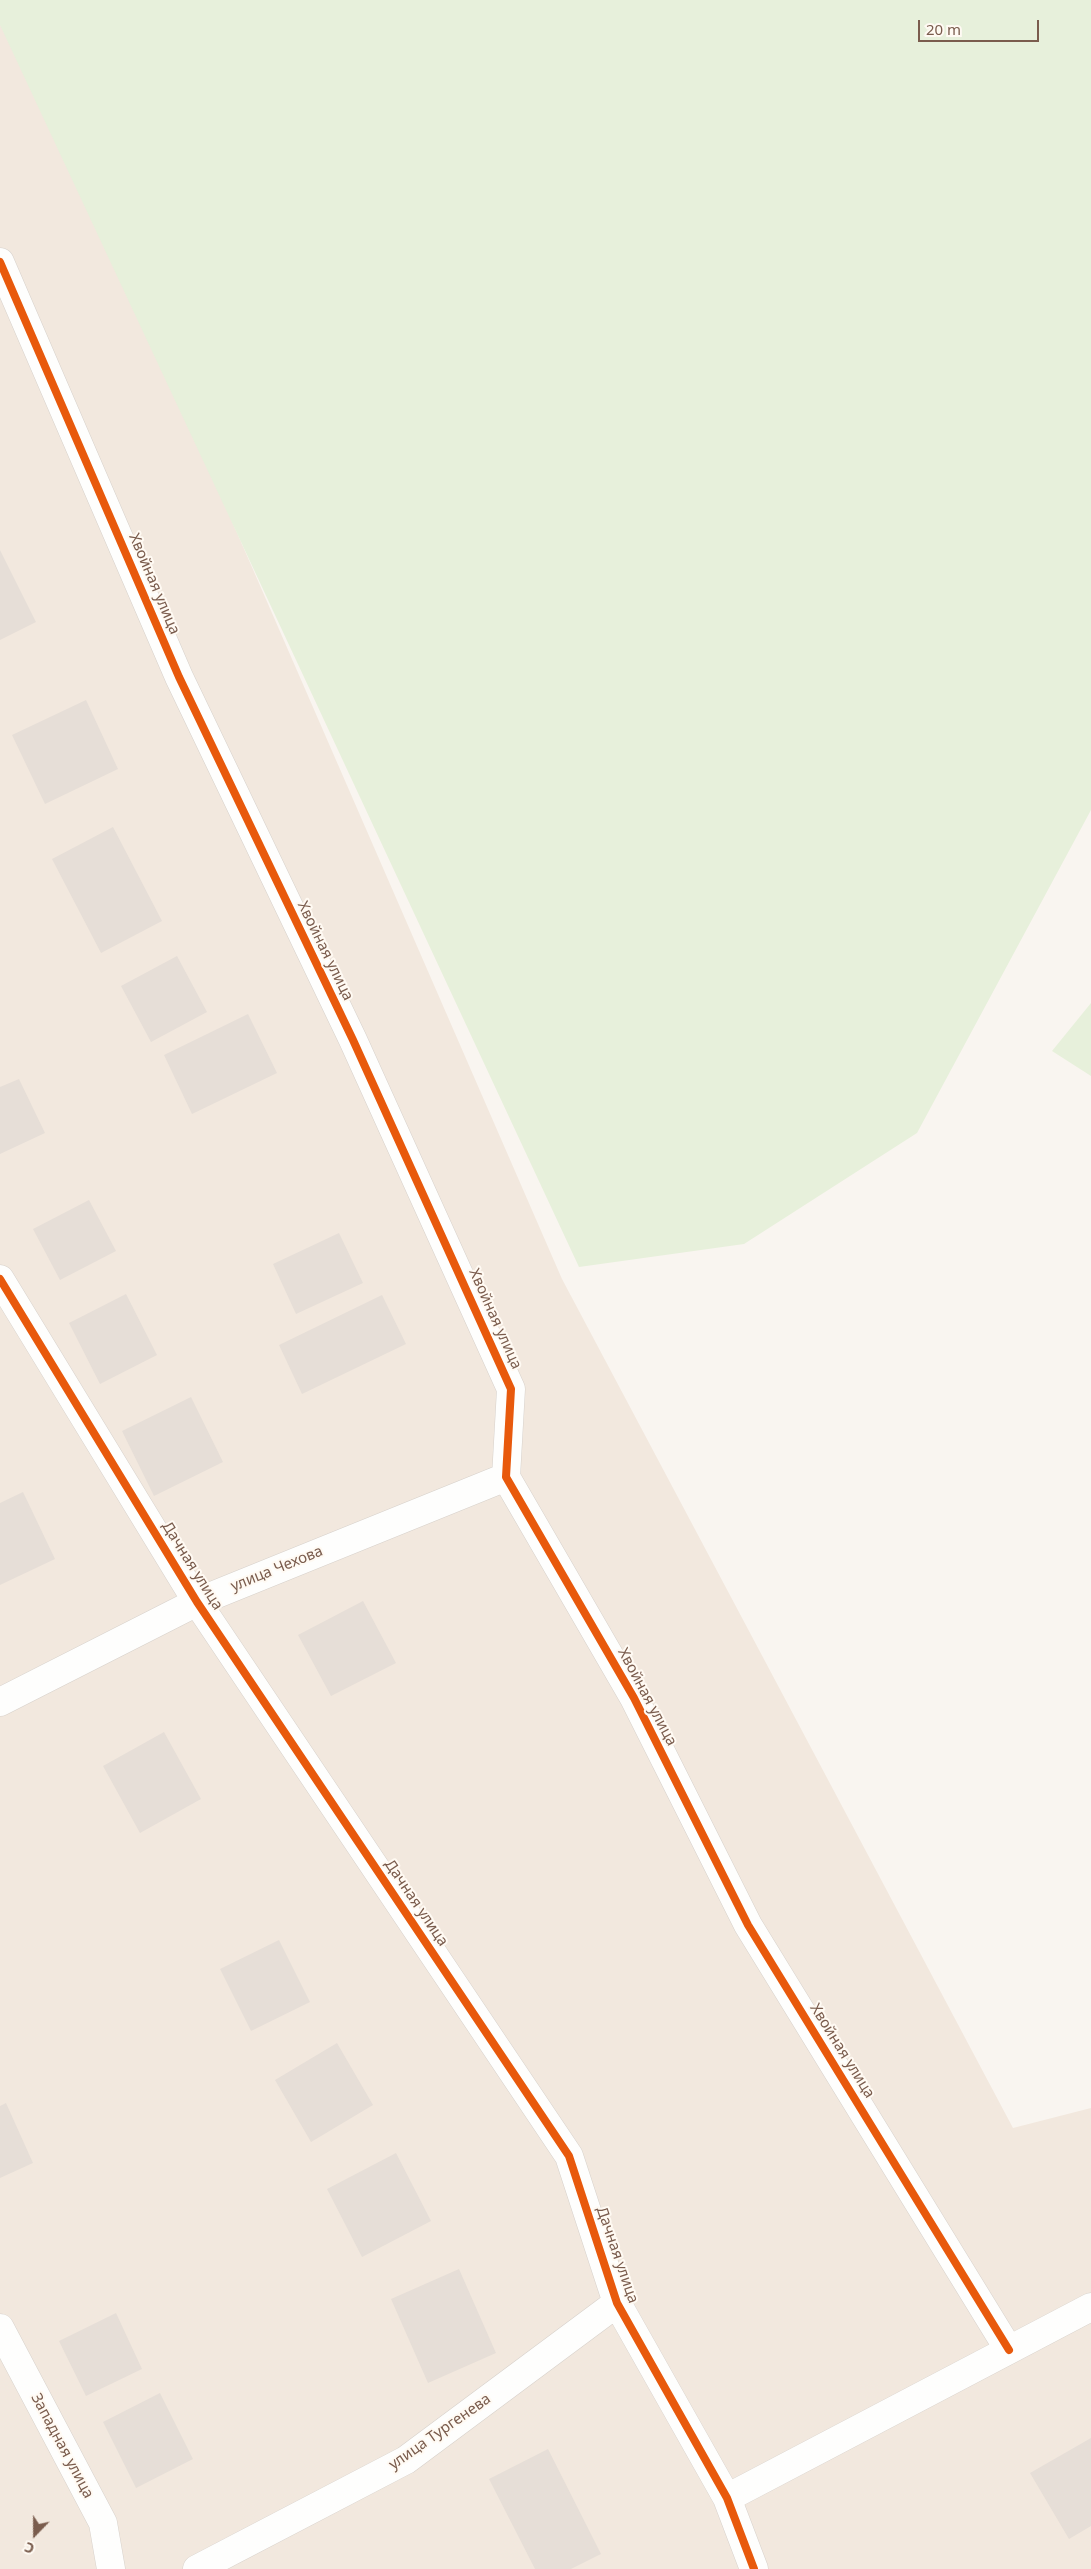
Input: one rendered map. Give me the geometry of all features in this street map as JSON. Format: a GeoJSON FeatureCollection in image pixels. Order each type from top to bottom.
{"type":"FeatureCollection","features":[{"type":"Feature","properties":{"kind":"street","name":"Хвойная улица"},"geometry":{"type":"LineString","coordinates":[[0,262],[179,677],[353,1040],[511,1389],[506,1477],[634,1698],[748,1925],[1009,2350]]}},
{"type":"Feature","properties":{"kind":"street","name":"Дачная улица"},"geometry":{"type":"LineString","coordinates":[[0,1279],[197,1602],[569,2156],[617,2302],[727,2498],[754,2569]]}},
{"type":"Feature","properties":{"kind":"street","name":"улица Чехова"},"geometry":{"type":"LineString","coordinates":[[0,1702],[197,1602],[506,1477]]}},
{"type":"Feature","properties":{"kind":"street","name":"улица Тургенева"},"geometry":{"type":"LineString","coordinates":[[196,2569],[406,2460],[617,2302]]}},
{"type":"Feature","properties":{"kind":"street"},"geometry":{"type":"LineString","coordinates":[[727,2498],[1091,2308]]}},
{"type":"Feature","properties":{"kind":"street","name":"Западная улица"},"geometry":{"type":"LineString","coordinates":[[0,2328],[103,2524],[111,2569]]}},
{"type":"Feature","properties":{"kind":"shaded area"},"geometry":{"type":"Polygon","coordinates":[[[0,0],[5,0],[562,1279],[1013,2128],[1091,2108],[1091,2569],[0,2569],[0,0]]]}},
{"type":"Feature","properties":{"kind":"green space"},"geometry":{"type":"Polygon","coordinates":[[[0,0],[1091,0],[1091,810],[917,1133],[744,1244],[579,1267],[0,25],[0,0]]]}},
{"type":"Feature","properties":{"kind":"green space"},"geometry":{"type":"Polygon","coordinates":[[[1091,1003],[1091,1076],[1052,1051],[1091,1003]]]}},
{"type":"Feature","properties":{"kind":"building"},"geometry":{"type":"Polygon","coordinates":[[[0,550],[36,622],[0,640],[0,550]]]}},
{"type":"Feature","properties":{"kind":"building"},"geometry":{"type":"Polygon","coordinates":[[[86,700],[118,769],[45,804],[12,735],[86,700]]]}},
{"type":"Feature","properties":{"kind":"building"},"geometry":{"type":"Polygon","coordinates":[[[113,827],[162,921],[101,953],[52,859],[113,827]]]}},
{"type":"Feature","properties":{"kind":"building"},"geometry":{"type":"Polygon","coordinates":[[[177,956],[207,1012],[151,1042],[121,986],[177,956]]]}},
{"type":"Feature","properties":{"kind":"building"},"geometry":{"type":"Polygon","coordinates":[[[248,1014],[277,1073],[192,1114],[164,1055],[248,1014]]]}},
{"type":"Feature","properties":{"kind":"building"},"geometry":{"type":"Polygon","coordinates":[[[19,1079],[45,1133],[0,1154],[0,1087],[19,1079]]]}},
{"type":"Feature","properties":{"kind":"building"},"geometry":{"type":"Polygon","coordinates":[[[89,1200],[116,1251],[60,1280],[33,1229],[89,1200]]]}},
{"type":"Feature","properties":{"kind":"building"},"geometry":{"type":"Polygon","coordinates":[[[339,1233],[363,1283],[296,1314],[273,1264],[339,1233]]]}},
{"type":"Feature","properties":{"kind":"building"},"geometry":{"type":"Polygon","coordinates":[[[126,1294],[157,1355],[100,1384],[69,1323],[126,1294]]]}},
{"type":"Feature","properties":{"kind":"building"},"geometry":{"type":"Polygon","coordinates":[[[382,1295],[406,1344],[302,1394],[279,1345],[382,1295]]]}},
{"type":"Feature","properties":{"kind":"building"},"geometry":{"type":"Polygon","coordinates":[[[191,1397],[223,1462],[154,1496],[122,1431],[191,1397]]]}},
{"type":"Feature","properties":{"kind":"building"},"geometry":{"type":"Polygon","coordinates":[[[23,1492],[55,1559],[0,1585],[0,1503],[23,1492]]]}},
{"type":"Feature","properties":{"kind":"building"},"geometry":{"type":"Polygon","coordinates":[[[363,1601],[396,1663],[331,1696],[298,1635],[363,1601]]]}},
{"type":"Feature","properties":{"kind":"building"},"geometry":{"type":"Polygon","coordinates":[[[164,1732],[201,1799],[140,1833],[103,1766],[164,1732]]]}},
{"type":"Feature","properties":{"kind":"building"},"geometry":{"type":"Polygon","coordinates":[[[279,1940],[310,2002],[251,2031],[220,1969],[279,1940]]]}},
{"type":"Feature","properties":{"kind":"building"},"geometry":{"type":"Polygon","coordinates":[[[337,2043],[373,2105],[311,2142],[275,2080],[337,2043]]]}},
{"type":"Feature","properties":{"kind":"building"},"geometry":{"type":"Polygon","coordinates":[[[6,2103],[33,2163],[0,2178],[0,2106],[6,2103]]]}},
{"type":"Feature","properties":{"kind":"building"},"geometry":{"type":"Polygon","coordinates":[[[396,2153],[431,2221],[362,2257],[327,2189],[396,2153]]]}},
{"type":"Feature","properties":{"kind":"building"},"geometry":{"type":"Polygon","coordinates":[[[459,2269],[496,2353],[428,2383],[391,2299],[459,2269]]]}},
{"type":"Feature","properties":{"kind":"building"},"geometry":{"type":"Polygon","coordinates":[[[116,2313],[142,2369],[86,2396],[59,2341],[116,2313]]]}},
{"type":"Feature","properties":{"kind":"building"},"geometry":{"type":"Polygon","coordinates":[[[160,2393],[193,2459],[136,2488],[103,2422],[160,2393]]]}},
{"type":"Feature","properties":{"kind":"building"},"geometry":{"type":"Polygon","coordinates":[[[1091,2438],[1091,2526],[1069,2539],[1030,2473],[1091,2438]]]}},
{"type":"Feature","properties":{"kind":"building"},"geometry":{"type":"Polygon","coordinates":[[[548,2449],[601,2554],[571,2569],[535,2569],[489,2479],[548,2449]]]}},
{"type":"Feature","properties":{"kind":"cycle path"},"geometry":{"type":"LineString","coordinates":[[0,262],[179,677],[353,1040],[511,1389],[506,1477],[634,1698],[748,1925],[1009,2350]]}},
{"type":"Feature","properties":{"kind":"cycle path"},"geometry":{"type":"LineString","coordinates":[[0,1279],[197,1602],[569,2156],[617,2303],[727,2498],[754,2569]]}}]}
